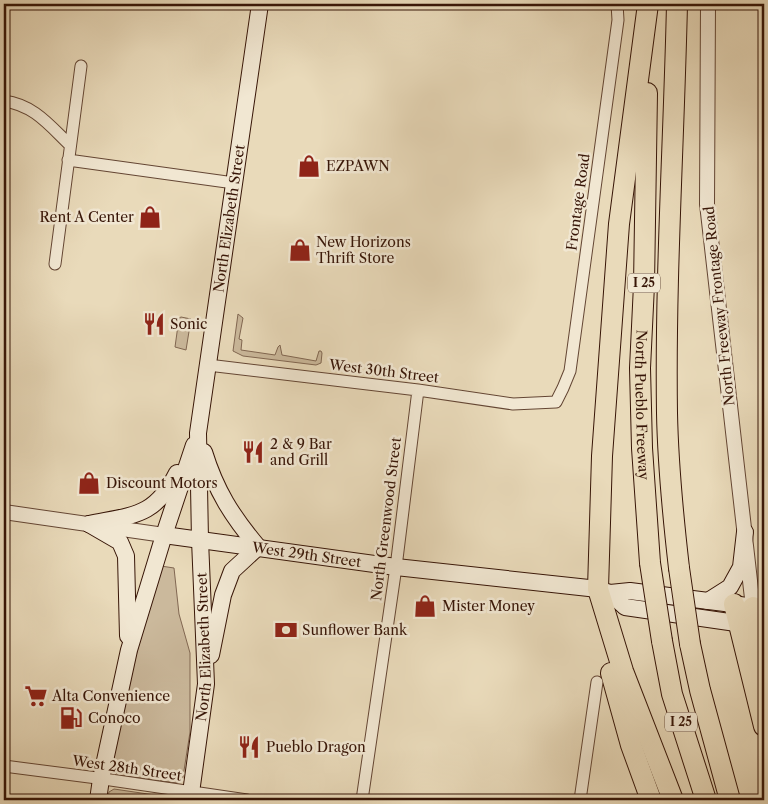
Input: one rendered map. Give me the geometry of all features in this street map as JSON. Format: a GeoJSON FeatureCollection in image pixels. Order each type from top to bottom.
{"type":"FeatureCollection","features":[{"type":"Feature","properties":{"kind":"highway","name":"North Pueblo Freeway"},"geometry":{"type":"LineString","coordinates":[[648,4],[644,276],[640,368],[642,448],[650,563],[672,694],[706,800]]}},
{"type":"Feature","properties":{"kind":"highway"},"geometry":{"type":"LineString","coordinates":[[648,4],[619,224],[602,447],[604,591],[610,629],[623,671],[673,800]]}},
{"type":"Feature","properties":{"kind":"highway","name":"North Pueblo Freeway"},"geometry":{"type":"LineString","coordinates":[[677,4],[667,324],[667,414],[672,500],[690,644],[700,690],[730,800]]}},
{"type":"Feature","properties":{"kind":"highway"},"geometry":{"type":"LineString","coordinates":[[752,616],[764,667]]}},
{"type":"Feature","properties":{"kind":"highway"},"geometry":{"type":"LineString","coordinates":[[752,616],[764,726]]}},
{"type":"Feature","properties":{"kind":"highway"},"geometry":{"type":"LineString","coordinates":[[610,629],[610,668],[632,745],[651,800]]}},
{"type":"Feature","properties":{"kind":"main road","name":"North Elizabeth Street"},"geometry":{"type":"LineString","coordinates":[[191,796],[206,684],[198,433],[260,4]]}},
{"type":"Feature","properties":{"kind":"main road","name":"North Elizabeth Street"},"geometry":{"type":"LineString","coordinates":[[98,800],[128,650],[198,433]]}},
{"type":"Feature","properties":{"kind":"main road"},"geometry":{"type":"LineString","coordinates":[[89,524],[140,514],[158,501],[171,486],[198,433]]}},
{"type":"Feature","properties":{"kind":"main road"},"geometry":{"type":"LineString","coordinates":[[198,433],[212,478],[237,522],[258,547],[232,571],[223,595],[206,684]]}},
{"type":"Feature","properties":{"kind":"main road"},"geometry":{"type":"LineString","coordinates":[[89,524],[120,542],[126,556],[128,650]]}},
{"type":"Feature","properties":{"kind":"main road"},"geometry":{"type":"LineString","coordinates":[[708,601],[730,587],[741,567],[745,532]]}},
{"type":"Feature","properties":{"kind":"main road","name":"West 29th Street"},"geometry":{"type":"LineString","coordinates":[[164,535],[396,567],[708,601],[752,616]]}},
{"type":"Feature","properties":{"kind":"main road","name":"West 29th Street"},"geometry":{"type":"LineString","coordinates":[[604,591],[625,607],[752,616]]}},
{"type":"Feature","properties":{"kind":"street","name":"Frontage Road"},"geometry":{"type":"LineString","coordinates":[[556,402],[570,372],[618,20],[617,4]]}},
{"type":"Feature","properties":{"kind":"street","name":"North Freeway Frontage Road"},"geometry":{"type":"LineString","coordinates":[[708,4],[707,204],[745,532],[752,616]]}},
{"type":"Feature","properties":{"kind":"street"},"geometry":{"type":"LineString","coordinates":[[55,264],[81,66]]}},
{"type":"Feature","properties":{"kind":"street"},"geometry":{"type":"LineString","coordinates":[[4,101],[16,103],[33,110],[70,145]]}},
{"type":"Feature","properties":{"kind":"street"},"geometry":{"type":"LineString","coordinates":[[68,160],[234,183]]}},
{"type":"Feature","properties":{"kind":"street","name":"West 30th Street"},"geometry":{"type":"LineString","coordinates":[[208,365],[418,390],[513,404],[556,402]]}},
{"type":"Feature","properties":{"kind":"street","name":"North Greenwood Street"},"geometry":{"type":"LineString","coordinates":[[362,800],[396,567],[418,390]]}},
{"type":"Feature","properties":{"kind":"street","name":"West 29th Street"},"geometry":{"type":"LineString","coordinates":[[4,512],[164,535]]}},
{"type":"Feature","properties":{"kind":"street"},"geometry":{"type":"LineString","coordinates":[[580,800],[597,682]]}},
{"type":"Feature","properties":{"kind":"street","name":"West 28th Street"},"geometry":{"type":"LineString","coordinates":[[4,766],[101,779],[191,796],[247,800]]}},
{"type":"Feature","properties":{"kind":"shaded area"},"geometry":{"type":"Polygon","coordinates":[[[238,314],[243,318],[239,339],[242,340],[241,350],[275,355],[280,345],[282,355],[316,361],[319,351],[321,351],[321,363],[316,365],[243,356],[233,351],[238,314]]]}},
{"type":"Feature","properties":{"kind":"shaded area"},"geometry":{"type":"Polygon","coordinates":[[[179,318],[191,319],[186,350],[175,347],[179,318]]]}},
{"type":"Feature","properties":{"kind":"shaded area"},"geometry":{"type":"Polygon","coordinates":[[[161,566],[174,568],[179,614],[190,653],[190,732],[183,777],[177,783],[119,775],[112,770],[111,766],[120,713],[161,566]]]}},
{"type":"Feature","properties":{"kind":"shaded area"},"geometry":{"type":"Polygon","coordinates":[[[114,789],[178,800],[107,800],[109,792],[114,789]]]}},
{"type":"Feature","properties":{"kind":"place","name":"EZPAWN"},"geometry":{"type":"Point","coordinates":[309,166]}},
{"type":"Feature","properties":{"kind":"place","name":"Rent A Center"},"geometry":{"type":"Point","coordinates":[150,217]}},
{"type":"Feature","properties":{"kind":"place","name":"New Horizons Thrift Store"},"geometry":{"type":"Point","coordinates":[300,250]}},
{"type":"Feature","properties":{"kind":"place","name":"Sonic"},"geometry":{"type":"Point","coordinates":[154,324]}},
{"type":"Feature","properties":{"kind":"place","name":"2 & 9 Bar and Grill"},"geometry":{"type":"Point","coordinates":[253,452]}},
{"type":"Feature","properties":{"kind":"place","name":"Discount Motors"},"geometry":{"type":"Point","coordinates":[89,483]}},
{"type":"Feature","properties":{"kind":"place","name":"Mister Money"},"geometry":{"type":"Point","coordinates":[425,606]}},
{"type":"Feature","properties":{"kind":"place","name":"Sunflower Bank"},"geometry":{"type":"Point","coordinates":[286,630]}},
{"type":"Feature","properties":{"kind":"place","name":"Alta Convenience"},"geometry":{"type":"Point","coordinates":[36,696]}},
{"type":"Feature","properties":{"kind":"place","name":"Conoco"},"geometry":{"type":"Point","coordinates":[71,718]}},
{"type":"Feature","properties":{"kind":"place","name":"Pueblo Dragon"},"geometry":{"type":"Point","coordinates":[249,747]}}]}
